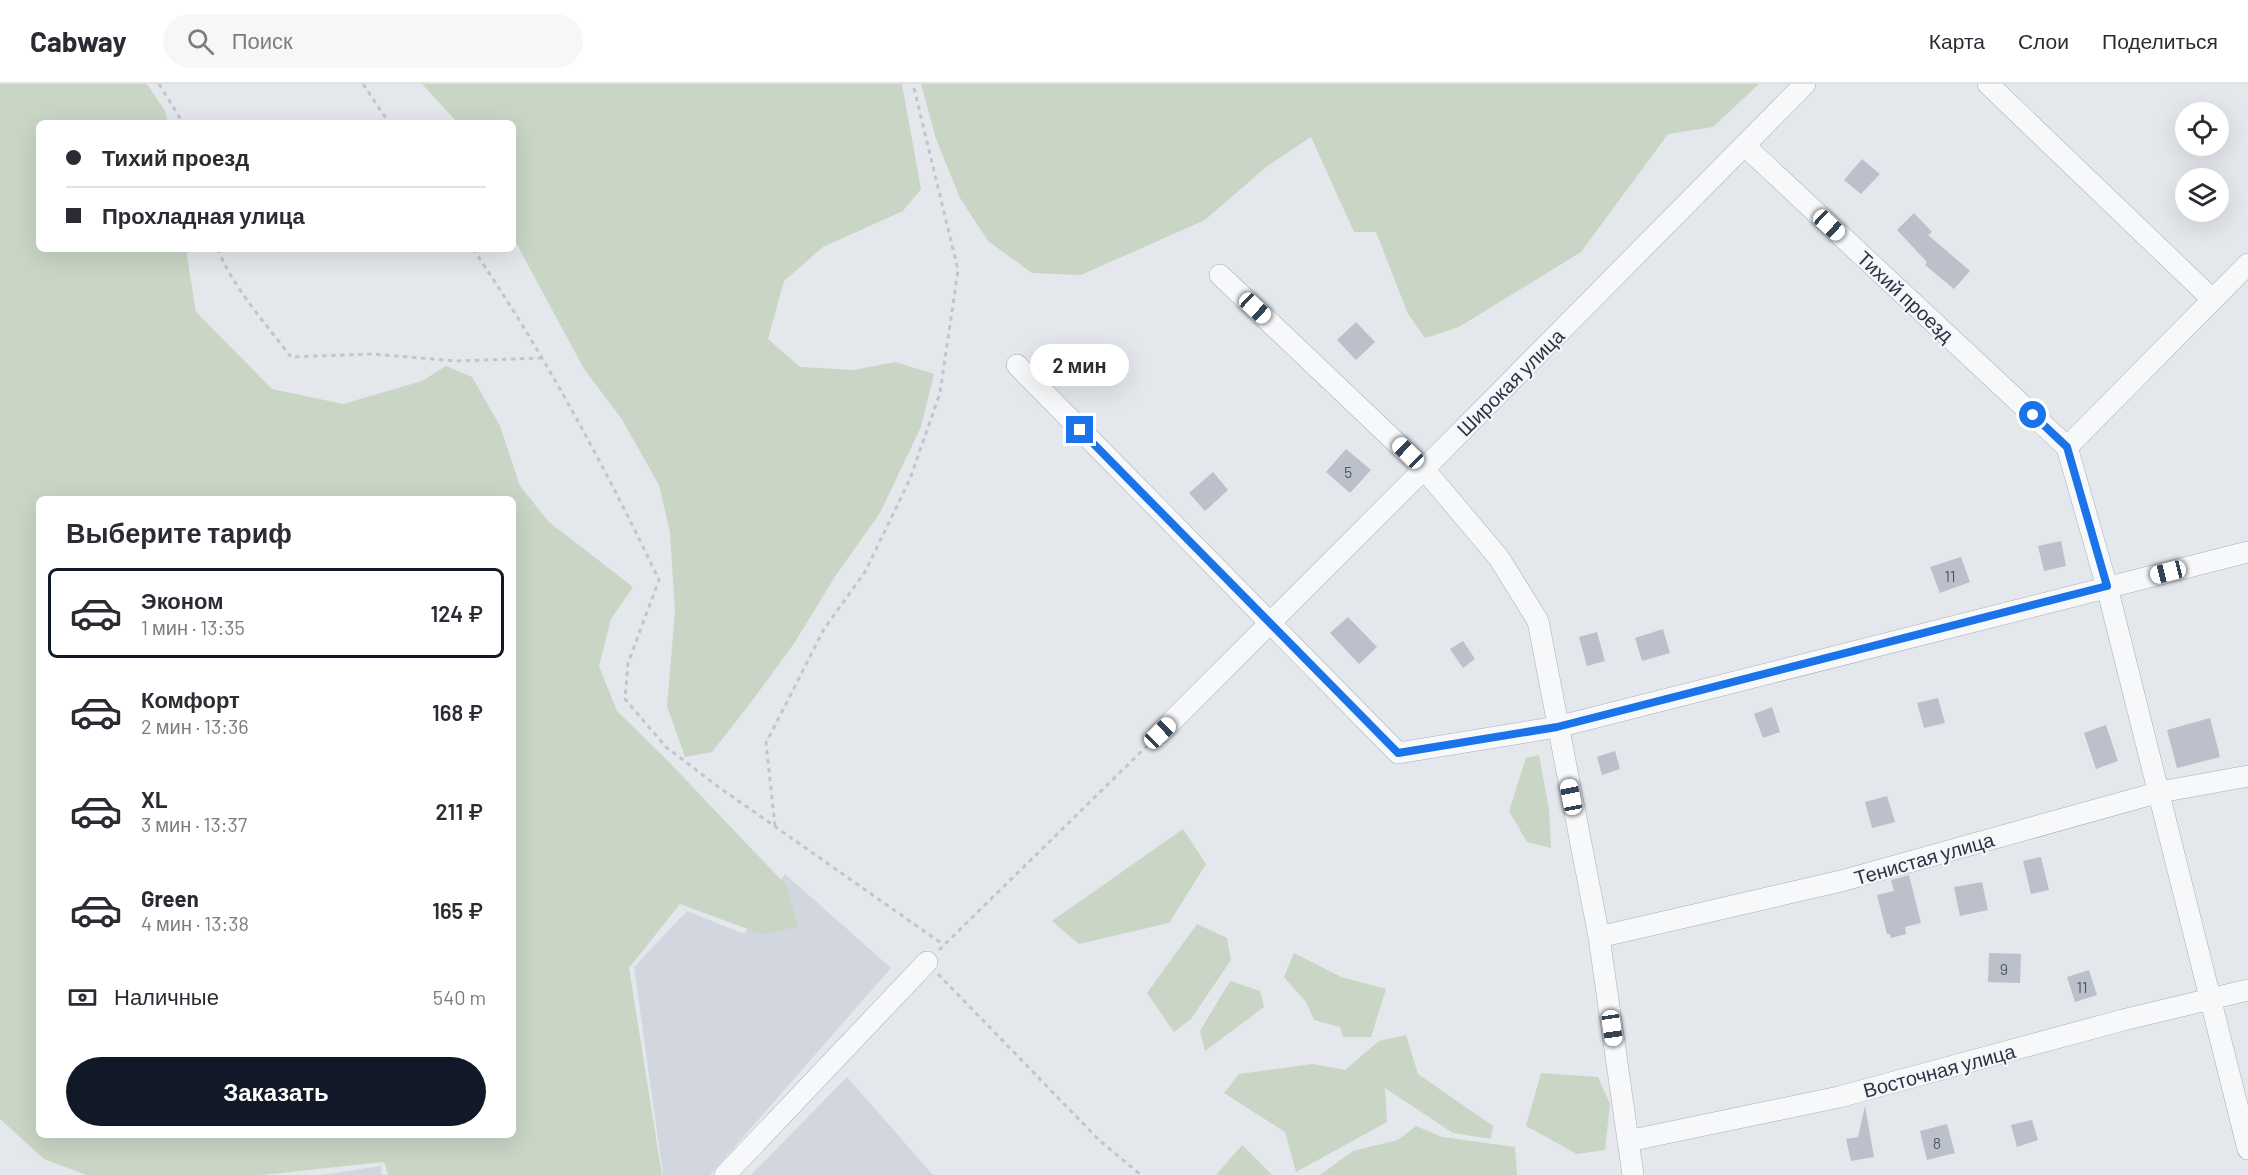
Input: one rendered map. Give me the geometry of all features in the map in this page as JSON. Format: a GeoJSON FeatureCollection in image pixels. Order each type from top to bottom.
{"type":"FeatureCollection","features":[{"type":"Feature","properties":{"kind":"street","name":"Широкая улица"},"geometry":{"type":"LineString","coordinates":[[1160,733],[1271,624],[1805,84]]}},
{"type":"Feature","properties":{"kind":"street"},"geometry":{"type":"LineString","coordinates":[[1988,84],[2212,300]]}},
{"type":"Feature","properties":{"kind":"street","name":"Тихий проезд"},"geometry":{"type":"LineString","coordinates":[[1744,146],[2067,447]]}},
{"type":"Feature","properties":{"kind":"street"},"geometry":{"type":"LineString","coordinates":[[2248,264],[2067,447],[2107,586],[2248,1149]]}},
{"type":"Feature","properties":{"kind":"street"},"geometry":{"type":"LineString","coordinates":[[1220,274],[1424,469],[1499,558],[1538,621],[1599,937],[1633,1175]]}},
{"type":"Feature","properties":{"kind":"street"},"geometry":{"type":"LineString","coordinates":[[1017,365],[1398,753],[1557,727],[2248,552]]}},
{"type":"Feature","properties":{"kind":"street","name":"Тенистая улица"},"geometry":{"type":"LineString","coordinates":[[1599,937],[1840,881],[2160,792],[2248,776]]}},
{"type":"Feature","properties":{"kind":"street"},"geometry":{"type":"LineString","coordinates":[[725,1175],[927,962]]}},
{"type":"Feature","properties":{"kind":"street","name":"Восточная улица"},"geometry":{"type":"LineString","coordinates":[[1628,1142],[1839,1097],[2123,1020],[2248,990]]}},
{"type":"Feature","properties":{"kind":"path"},"geometry":{"type":"LineString","coordinates":[[159,84],[181,120]]}},
{"type":"Feature","properties":{"kind":"path"},"geometry":{"type":"LineString","coordinates":[[363,84],[386,120]]}},
{"type":"Feature","properties":{"kind":"path"},"geometry":{"type":"LineString","coordinates":[[775,826],[766,742],[824,629],[865,572],[910,479],[940,393],[958,270],[913,84]]}},
{"type":"Feature","properties":{"kind":"path"},"geometry":{"type":"LineString","coordinates":[[219,252],[222,261],[254,308],[291,357],[372,354],[456,361],[541,358]]}},
{"type":"Feature","properties":{"kind":"path"},"geometry":{"type":"LineString","coordinates":[[475,252],[515,311],[628,515],[659,580],[628,663],[625,699],[666,747],[944,945]]}},
{"type":"Feature","properties":{"kind":"path"},"geometry":{"type":"LineString","coordinates":[[1141,1175],[1099,1140],[927,962],[1160,733]]}},
{"type":"Feature","properties":{"kind":"shaded area"},"geometry":{"type":"Polygon","coordinates":[[[785,874],[891,968],[710,1175],[663,1175],[634,967],[687,911],[744,934],[785,874]]]}},
{"type":"Feature","properties":{"kind":"shaded area"},"geometry":{"type":"Polygon","coordinates":[[[847,1077],[933,1175],[751,1175],[847,1077]]]}},
{"type":"Feature","properties":{"kind":"shaded area"},"geometry":{"type":"Polygon","coordinates":[[[381,1166],[382,1175],[322,1175],[381,1166]]]}},
{"type":"Feature","properties":{"kind":"green space"},"geometry":{"type":"Polygon","coordinates":[[[0,84],[147,84],[165,111],[167,120],[36,120],[36,252],[186,252],[196,312],[272,389],[343,404],[422,381],[446,366],[472,377],[500,426],[520,486],[549,522],[633,587],[611,619],[599,666],[617,711],[786,885],[798,926],[764,935],[680,904],[629,968],[662,1175],[388,1175],[384,1162],[262,1175],[86,1175],[44,1159],[0,1119],[0,84]]]}},
{"type":"Feature","properties":{"kind":"green space"},"geometry":{"type":"Polygon","coordinates":[[[422,84],[902,84],[921,189],[903,211],[823,247],[784,281],[768,339],[800,367],[854,370],[895,362],[934,374],[921,427],[880,513],[836,575],[795,642],[712,752],[685,757],[667,706],[675,612],[670,532],[659,485],[621,418],[584,369],[516,243],[516,120],[455,120],[422,84]]]}},
{"type":"Feature","properties":{"kind":"green space"},"geometry":{"type":"Polygon","coordinates":[[[921,84],[1759,84],[1713,127],[1668,134],[1581,252],[1459,327],[1425,338],[1408,314],[1376,232],[1354,232],[1311,137],[1266,167],[1205,220],[1081,275],[1032,273],[988,241],[960,198],[936,139],[921,84]]]}},
{"type":"Feature","properties":{"kind":"green space"},"geometry":{"type":"Polygon","coordinates":[[[1539,755],[1549,809],[1551,848],[1527,842],[1509,811],[1526,758],[1539,755]]]}},
{"type":"Feature","properties":{"kind":"green space"},"geometry":{"type":"Polygon","coordinates":[[[1183,829],[1206,864],[1169,923],[1079,944],[1052,921],[1183,829]]]}},
{"type":"Feature","properties":{"kind":"green space"},"geometry":{"type":"Polygon","coordinates":[[[1197,924],[1227,938],[1231,960],[1191,1019],[1174,1032],[1147,993],[1197,924]]]}},
{"type":"Feature","properties":{"kind":"green space"},"geometry":{"type":"Polygon","coordinates":[[[1294,953],[1341,977],[1386,989],[1371,1037],[1343,1037],[1340,1027],[1314,1020],[1306,1002],[1284,977],[1294,953]]]}},
{"type":"Feature","properties":{"kind":"green space"},"geometry":{"type":"Polygon","coordinates":[[[1230,981],[1260,991],[1264,1007],[1205,1051],[1200,1031],[1230,981]]]}},
{"type":"Feature","properties":{"kind":"green space"},"geometry":{"type":"Polygon","coordinates":[[[1406,1035],[1418,1074],[1493,1126],[1491,1139],[1453,1133],[1385,1088],[1387,1122],[1296,1172],[1285,1132],[1224,1093],[1239,1074],[1313,1064],[1345,1070],[1379,1041],[1406,1035]]]}},
{"type":"Feature","properties":{"kind":"green space"},"geometry":{"type":"Polygon","coordinates":[[[1541,1073],[1598,1077],[1610,1104],[1605,1150],[1577,1154],[1526,1126],[1541,1073]]]}},
{"type":"Feature","properties":{"kind":"green space"},"geometry":{"type":"Polygon","coordinates":[[[1416,1126],[1442,1137],[1515,1147],[1517,1175],[1320,1175],[1353,1151],[1398,1140],[1416,1126]]]}},
{"type":"Feature","properties":{"kind":"green space"},"geometry":{"type":"Polygon","coordinates":[[[1242,1145],[1272,1175],[1216,1175],[1242,1145]]]}},
{"type":"Feature","properties":{"kind":"building"},"geometry":{"type":"Polygon","coordinates":[[[1862,159],[1880,174],[1861,194],[1844,180],[1862,159]]]}},
{"type":"Feature","properties":{"kind":"building"},"geometry":{"type":"Polygon","coordinates":[[[1914,213],[1932,232],[1928,235],[1970,271],[1954,289],[1925,265],[1927,262],[1897,230],[1914,213]]]}},
{"type":"Feature","properties":{"kind":"building"},"geometry":{"type":"Polygon","coordinates":[[[1356,322],[1375,342],[1356,360],[1337,340],[1356,322]]]}},
{"type":"Feature","properties":{"kind":"building"},"geometry":{"type":"Polygon","coordinates":[[[1346,449],[1371,470],[1350,493],[1326,472],[1346,449]]]}},
{"type":"Feature","properties":{"kind":"building"},"geometry":{"type":"Polygon","coordinates":[[[1213,472],[1228,490],[1205,511],[1189,493],[1213,472]]]}},
{"type":"Feature","properties":{"kind":"building"},"geometry":{"type":"Polygon","coordinates":[[[2061,541],[2066,566],[2044,571],[2038,546],[2061,541]]]}},
{"type":"Feature","properties":{"kind":"building"},"geometry":{"type":"Polygon","coordinates":[[[1961,557],[1970,582],[1940,593],[1930,567],[1961,557]]]}},
{"type":"Feature","properties":{"kind":"building"},"geometry":{"type":"Polygon","coordinates":[[[1348,617],[1377,647],[1359,664],[1330,633],[1348,617]]]}},
{"type":"Feature","properties":{"kind":"building"},"geometry":{"type":"Polygon","coordinates":[[[1663,629],[1670,653],[1642,661],[1635,638],[1663,629]]]}},
{"type":"Feature","properties":{"kind":"building"},"geometry":{"type":"Polygon","coordinates":[[[1597,632],[1605,661],[1587,666],[1579,637],[1597,632]]]}},
{"type":"Feature","properties":{"kind":"building"},"geometry":{"type":"Polygon","coordinates":[[[1463,641],[1475,659],[1463,668],[1450,649],[1463,641]]]}},
{"type":"Feature","properties":{"kind":"building"},"geometry":{"type":"Polygon","coordinates":[[[1938,698],[1945,723],[1924,728],[1917,703],[1938,698]]]}},
{"type":"Feature","properties":{"kind":"building"},"geometry":{"type":"Polygon","coordinates":[[[1772,707],[1780,732],[1763,738],[1754,714],[1772,707]]]}},
{"type":"Feature","properties":{"kind":"building"},"geometry":{"type":"Polygon","coordinates":[[[2210,718],[2220,757],[2177,768],[2167,730],[2210,718]]]}},
{"type":"Feature","properties":{"kind":"building"},"geometry":{"type":"Polygon","coordinates":[[[2106,725],[2118,761],[2096,769],[2084,733],[2106,725]]]}},
{"type":"Feature","properties":{"kind":"building"},"geometry":{"type":"Polygon","coordinates":[[[1615,751],[1620,769],[1602,775],[1597,757],[1615,751]]]}},
{"type":"Feature","properties":{"kind":"building"},"geometry":{"type":"Polygon","coordinates":[[[1887,796],[1895,822],[1872,828],[1865,802],[1887,796]]]}},
{"type":"Feature","properties":{"kind":"building"},"geometry":{"type":"Polygon","coordinates":[[[2041,857],[2049,890],[2031,894],[2023,861],[2041,857]]]}},
{"type":"Feature","properties":{"kind":"building"},"geometry":{"type":"Polygon","coordinates":[[[1909,875],[1921,923],[1905,927],[1906,934],[1891,938],[1890,934],[1887,934],[1877,895],[1894,891],[1891,880],[1909,875]]]}},
{"type":"Feature","properties":{"kind":"building"},"geometry":{"type":"Polygon","coordinates":[[[1982,882],[1988,910],[1960,916],[1954,887],[1982,882]]]}},
{"type":"Feature","properties":{"kind":"building"},"geometry":{"type":"Polygon","coordinates":[[[1989,953],[2021,954],[2020,983],[1988,982],[1989,953]]]}},
{"type":"Feature","properties":{"kind":"building"},"geometry":{"type":"Polygon","coordinates":[[[2089,970],[2097,995],[2075,1002],[2067,977],[2089,970]]]}},
{"type":"Feature","properties":{"kind":"building"},"geometry":{"type":"Polygon","coordinates":[[[1865,1106],[1874,1157],[1851,1161],[1846,1139],[1858,1137],[1865,1106]]]}},
{"type":"Feature","properties":{"kind":"building"},"geometry":{"type":"Polygon","coordinates":[[[2032,1120],[2038,1140],[2017,1147],[2011,1125],[2032,1120]]]}},
{"type":"Feature","properties":{"kind":"building"},"geometry":{"type":"Polygon","coordinates":[[[1947,1124],[1955,1153],[1927,1160],[1920,1131],[1947,1124]]]}},
{"type":"Feature","properties":{"kind":"route"},"geometry":{"type":"LineString","coordinates":[[1080,430],[1398,753],[1557,727],[2107,586],[2067,447],[2033,415]]}}]}
